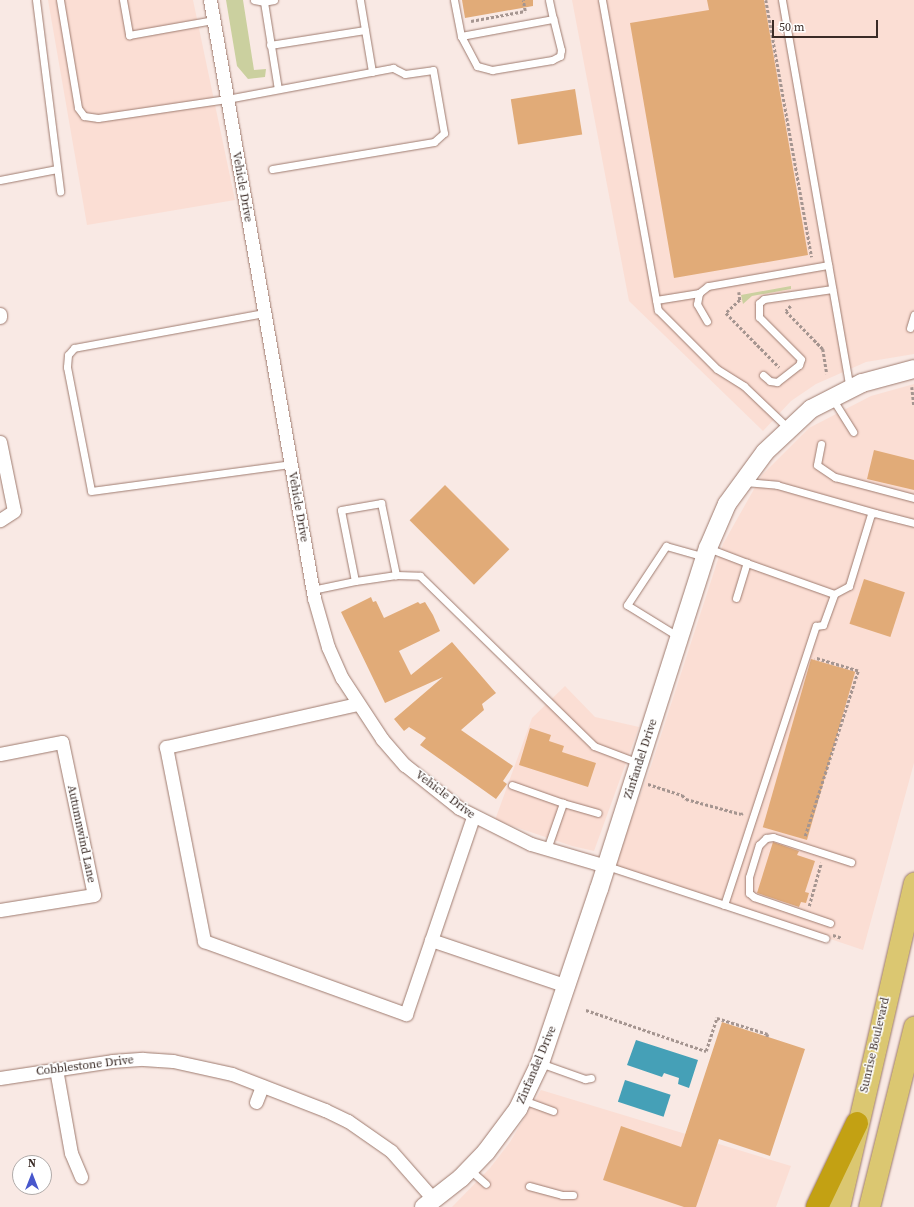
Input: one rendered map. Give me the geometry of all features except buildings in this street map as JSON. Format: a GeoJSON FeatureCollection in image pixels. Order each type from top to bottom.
{"type":"FeatureCollection","features":[{"type":"Feature","properties":{"kind":"highway"},"geometry":{"type":"LineString","coordinates":[[817,1207],[857,1123]]}},
{"type":"Feature","properties":{"kind":"main road","name":"Sunrise Boulevard"},"geometry":{"type":"LineString","coordinates":[[839,1207],[857,1123],[914,883]]}},
{"type":"Feature","properties":{"kind":"main road"},"geometry":{"type":"LineString","coordinates":[[869,1207],[914,1027]]}},
{"type":"Feature","properties":{"kind":"street","name":"Vehicle Drive"},"geometry":{"type":"LineString","coordinates":[[210,0],[312,590],[328,647],[342,678],[357,704],[382,739],[405,765],[431,788],[473,817],[510,836],[547,849],[606,866]]}},
{"type":"Feature","properties":{"kind":"street","name":"Zinfandel Drive"},"geometry":{"type":"LineString","coordinates":[[429,1204],[469,1170],[486,1152],[522,1100],[540,1063],[567,986],[706,553],[727,504],[741,482],[788,428],[811,409],[862,383],[914,369]]}},
{"type":"Feature","properties":{"kind":"street"},"geometry":{"type":"LineString","coordinates":[[0,442],[14,510],[0,520]]}},
{"type":"Feature","properties":{"kind":"street"},"geometry":{"type":"LineString","coordinates":[[357,704],[166,747],[204,941],[406,1014],[473,817]]}},
{"type":"Feature","properties":{"kind":"street","name":"Autumnwind Lane"},"geometry":{"type":"LineString","coordinates":[[0,754],[62,742],[94,895],[0,910]]}},
{"type":"Feature","properties":{"kind":"street"},"geometry":{"type":"LineString","coordinates":[[431,940],[567,986]]}},
{"type":"Feature","properties":{"kind":"street","name":"Cobblestone Drive"},"geometry":{"type":"LineString","coordinates":[[0,1078],[112,1061],[173,1061],[232,1074],[325,1110],[370,1136],[409,1170],[429,1204]]}},
{"type":"Feature","properties":{"kind":"street"},"geometry":{"type":"LineString","coordinates":[[56,1069],[71,1153],[81,1176]]}},
{"type":"Feature","properties":{"kind":"street"},"geometry":{"type":"LineString","coordinates":[[256,1102],[262,1086]]}},
{"type":"Feature","properties":{"kind":"lane"},"geometry":{"type":"LineString","coordinates":[[36,0],[60,191]]}},
{"type":"Feature","properties":{"kind":"lane"},"geometry":{"type":"LineString","coordinates":[[60,0],[78,108],[84,116],[98,118],[227,99],[393,68],[405,74],[434,70],[444,133],[434,142],[272,169]]}},
{"type":"Feature","properties":{"kind":"lane"},"geometry":{"type":"LineString","coordinates":[[123,0],[129,35],[213,20]]}},
{"type":"Feature","properties":{"kind":"lane"},"geometry":{"type":"LineString","coordinates":[[254,0],[264,2],[274,0]]}},
{"type":"Feature","properties":{"kind":"lane"},"geometry":{"type":"LineString","coordinates":[[360,0],[372,72]]}},
{"type":"Feature","properties":{"kind":"lane"},"geometry":{"type":"LineString","coordinates":[[454,0],[461,36],[477,66],[492,70],[552,60],[560,56],[561,50],[549,0]]}},
{"type":"Feature","properties":{"kind":"lane"},"geometry":{"type":"LineString","coordinates":[[602,0],[658,310],[718,369],[744,386],[788,428]]}},
{"type":"Feature","properties":{"kind":"lane"},"geometry":{"type":"LineString","coordinates":[[782,0],[850,389]]}},
{"type":"Feature","properties":{"kind":"lane"},"geometry":{"type":"LineString","coordinates":[[264,2],[278,89]]}},
{"type":"Feature","properties":{"kind":"lane"},"geometry":{"type":"LineString","coordinates":[[461,36],[553,19]]}},
{"type":"Feature","properties":{"kind":"lane"},"geometry":{"type":"LineString","coordinates":[[270,45],[365,30]]}},
{"type":"Feature","properties":{"kind":"lane"},"geometry":{"type":"LineString","coordinates":[[0,180],[57,169]]}},
{"type":"Feature","properties":{"kind":"lane"},"geometry":{"type":"LineString","coordinates":[[656,300],[699,293],[708,286],[828,265]]}},
{"type":"Feature","properties":{"kind":"lane"},"geometry":{"type":"LineString","coordinates":[[763,375],[770,381],[777,382],[799,365],[801,359],[759,317],[759,303],[764,299],[832,289]]}},
{"type":"Feature","properties":{"kind":"lane"},"geometry":{"type":"LineString","coordinates":[[699,293],[697,304],[707,321]]}},
{"type":"Feature","properties":{"kind":"lane"},"geometry":{"type":"LineString","coordinates":[[264,313],[74,348],[68,355],[68,367],[91,491],[290,464]]}},
{"type":"Feature","properties":{"kind":"lane"},"geometry":{"type":"LineString","coordinates":[[910,328],[914,315]]}},
{"type":"Feature","properties":{"kind":"lane"},"geometry":{"type":"LineString","coordinates":[[832,398],[853,432]]}},
{"type":"Feature","properties":{"kind":"lane"},"geometry":{"type":"LineString","coordinates":[[821,444],[817,465],[835,477],[914,498]]}},
{"type":"Feature","properties":{"kind":"lane"},"geometry":{"type":"LineString","coordinates":[[741,482],[777,485],[914,523]]}},
{"type":"Feature","properties":{"kind":"lane"},"geometry":{"type":"LineString","coordinates":[[355,581],[341,510],[381,502],[396,575]]}},
{"type":"Feature","properties":{"kind":"lane"},"geometry":{"type":"LineString","coordinates":[[724,905],[816,626],[823,625],[834,594],[849,586],[871,514],[875,513]]}},
{"type":"Feature","properties":{"kind":"lane"},"geometry":{"type":"LineString","coordinates":[[679,638],[627,605],[666,546],[706,553],[748,563],[834,594]]}},
{"type":"Feature","properties":{"kind":"lane"},"geometry":{"type":"LineString","coordinates":[[736,598],[748,563]]}},
{"type":"Feature","properties":{"kind":"lane"},"geometry":{"type":"LineString","coordinates":[[312,590],[355,581],[396,575],[420,576],[594,746],[639,763]]}},
{"type":"Feature","properties":{"kind":"lane"},"geometry":{"type":"LineString","coordinates":[[512,785],[563,803],[598,813]]}},
{"type":"Feature","properties":{"kind":"lane"},"geometry":{"type":"LineString","coordinates":[[547,849],[563,803]]}},
{"type":"Feature","properties":{"kind":"lane"},"geometry":{"type":"LineString","coordinates":[[830,923],[754,897],[749,893],[747,886],[759,845],[766,838],[773,837],[851,862]]}},
{"type":"Feature","properties":{"kind":"lane"},"geometry":{"type":"LineString","coordinates":[[606,866],[724,905],[826,935]]}},
{"type":"Feature","properties":{"kind":"lane"},"geometry":{"type":"LineString","coordinates":[[540,1063],[585,1079],[591,1078]]}},
{"type":"Feature","properties":{"kind":"lane"},"geometry":{"type":"LineString","coordinates":[[522,1100],[553,1111]]}},
{"type":"Feature","properties":{"kind":"lane"},"geometry":{"type":"LineString","coordinates":[[469,1170],[486,1184]]}},
{"type":"Feature","properties":{"kind":"lane"},"geometry":{"type":"LineString","coordinates":[[529,1186],[562,1195],[573,1195]]}},
{"type":"Feature","properties":{"kind":"path"},"geometry":{"type":"LineString","coordinates":[[471,20],[525,11],[523,0]]}},
{"type":"Feature","properties":{"kind":"path"},"geometry":{"type":"LineString","coordinates":[[766,0],[813,268]]}},
{"type":"Feature","properties":{"kind":"path"},"geometry":{"type":"LineString","coordinates":[[746,291],[738,292],[740,300],[726,313],[779,367]]}},
{"type":"Feature","properties":{"kind":"path"},"geometry":{"type":"LineString","coordinates":[[794,294],[795,301],[786,311],[823,349],[827,374]]}},
{"type":"Feature","properties":{"kind":"path"},"geometry":{"type":"LineString","coordinates":[[912,387],[914,404]]}},
{"type":"Feature","properties":{"kind":"path"},"geometry":{"type":"LineString","coordinates":[[806,915],[822,859],[813,856],[813,845],[803,842],[858,671],[815,658],[813,665]]}},
{"type":"Feature","properties":{"kind":"path"},"geometry":{"type":"LineString","coordinates":[[648,784],[682,795],[686,799],[741,814],[757,804]]}},
{"type":"Feature","properties":{"kind":"path"},"geometry":{"type":"LineString","coordinates":[[826,935],[842,938]]}},
{"type":"Feature","properties":{"kind":"path"},"geometry":{"type":"LineString","coordinates":[[586,1010],[706,1051],[717,1018],[768,1034],[767,1037]]}},
{"type":"Feature","properties":{"kind":"shaded area"},"geometry":{"type":"Polygon","coordinates":[[[48,0],[193,0],[235,200],[87,225],[48,0]]]}},
{"type":"Feature","properties":{"kind":"shaded area"},"geometry":{"type":"Polygon","coordinates":[[[572,0],[914,0],[914,354],[866,362],[816,384],[791,401],[763,431],[629,301],[572,0]]]}},
{"type":"Feature","properties":{"kind":"shaded area"},"geometry":{"type":"Polygon","coordinates":[[[914,384],[914,763],[863,950],[614,866],[651,766],[723,544],[762,475],[809,428],[871,396],[914,384]]]}},
{"type":"Feature","properties":{"kind":"shaded area"},"geometry":{"type":"Polygon","coordinates":[[[565,686],[595,717],[639,727],[594,851],[572,846],[495,820],[532,718],[565,686]]]}},
{"type":"Feature","properties":{"kind":"shaded area"},"geometry":{"type":"Polygon","coordinates":[[[541,1090],[791,1166],[776,1207],[452,1207],[490,1168],[510,1142],[541,1090]]]}},
{"type":"Feature","properties":{"kind":"green space"},"geometry":{"type":"Polygon","coordinates":[[[226,0],[243,0],[254,70],[266,69],[265,77],[248,79],[237,66],[226,0]]]}},
{"type":"Feature","properties":{"kind":"green space"},"geometry":{"type":"Polygon","coordinates":[[[791,286],[791,289],[752,296],[743,304],[741,295],[791,286]]]}},
{"type":"Feature","properties":{"kind":"water"},"geometry":{"type":"Polygon","coordinates":[[[636,1040],[698,1060],[689,1088],[678,1084],[679,1078],[664,1073],[662,1077],[627,1065],[636,1040]]]}},
{"type":"Feature","properties":{"kind":"water"},"geometry":{"type":"Polygon","coordinates":[[[625,1080],[671,1095],[664,1117],[618,1102],[625,1080]]]}}]}
